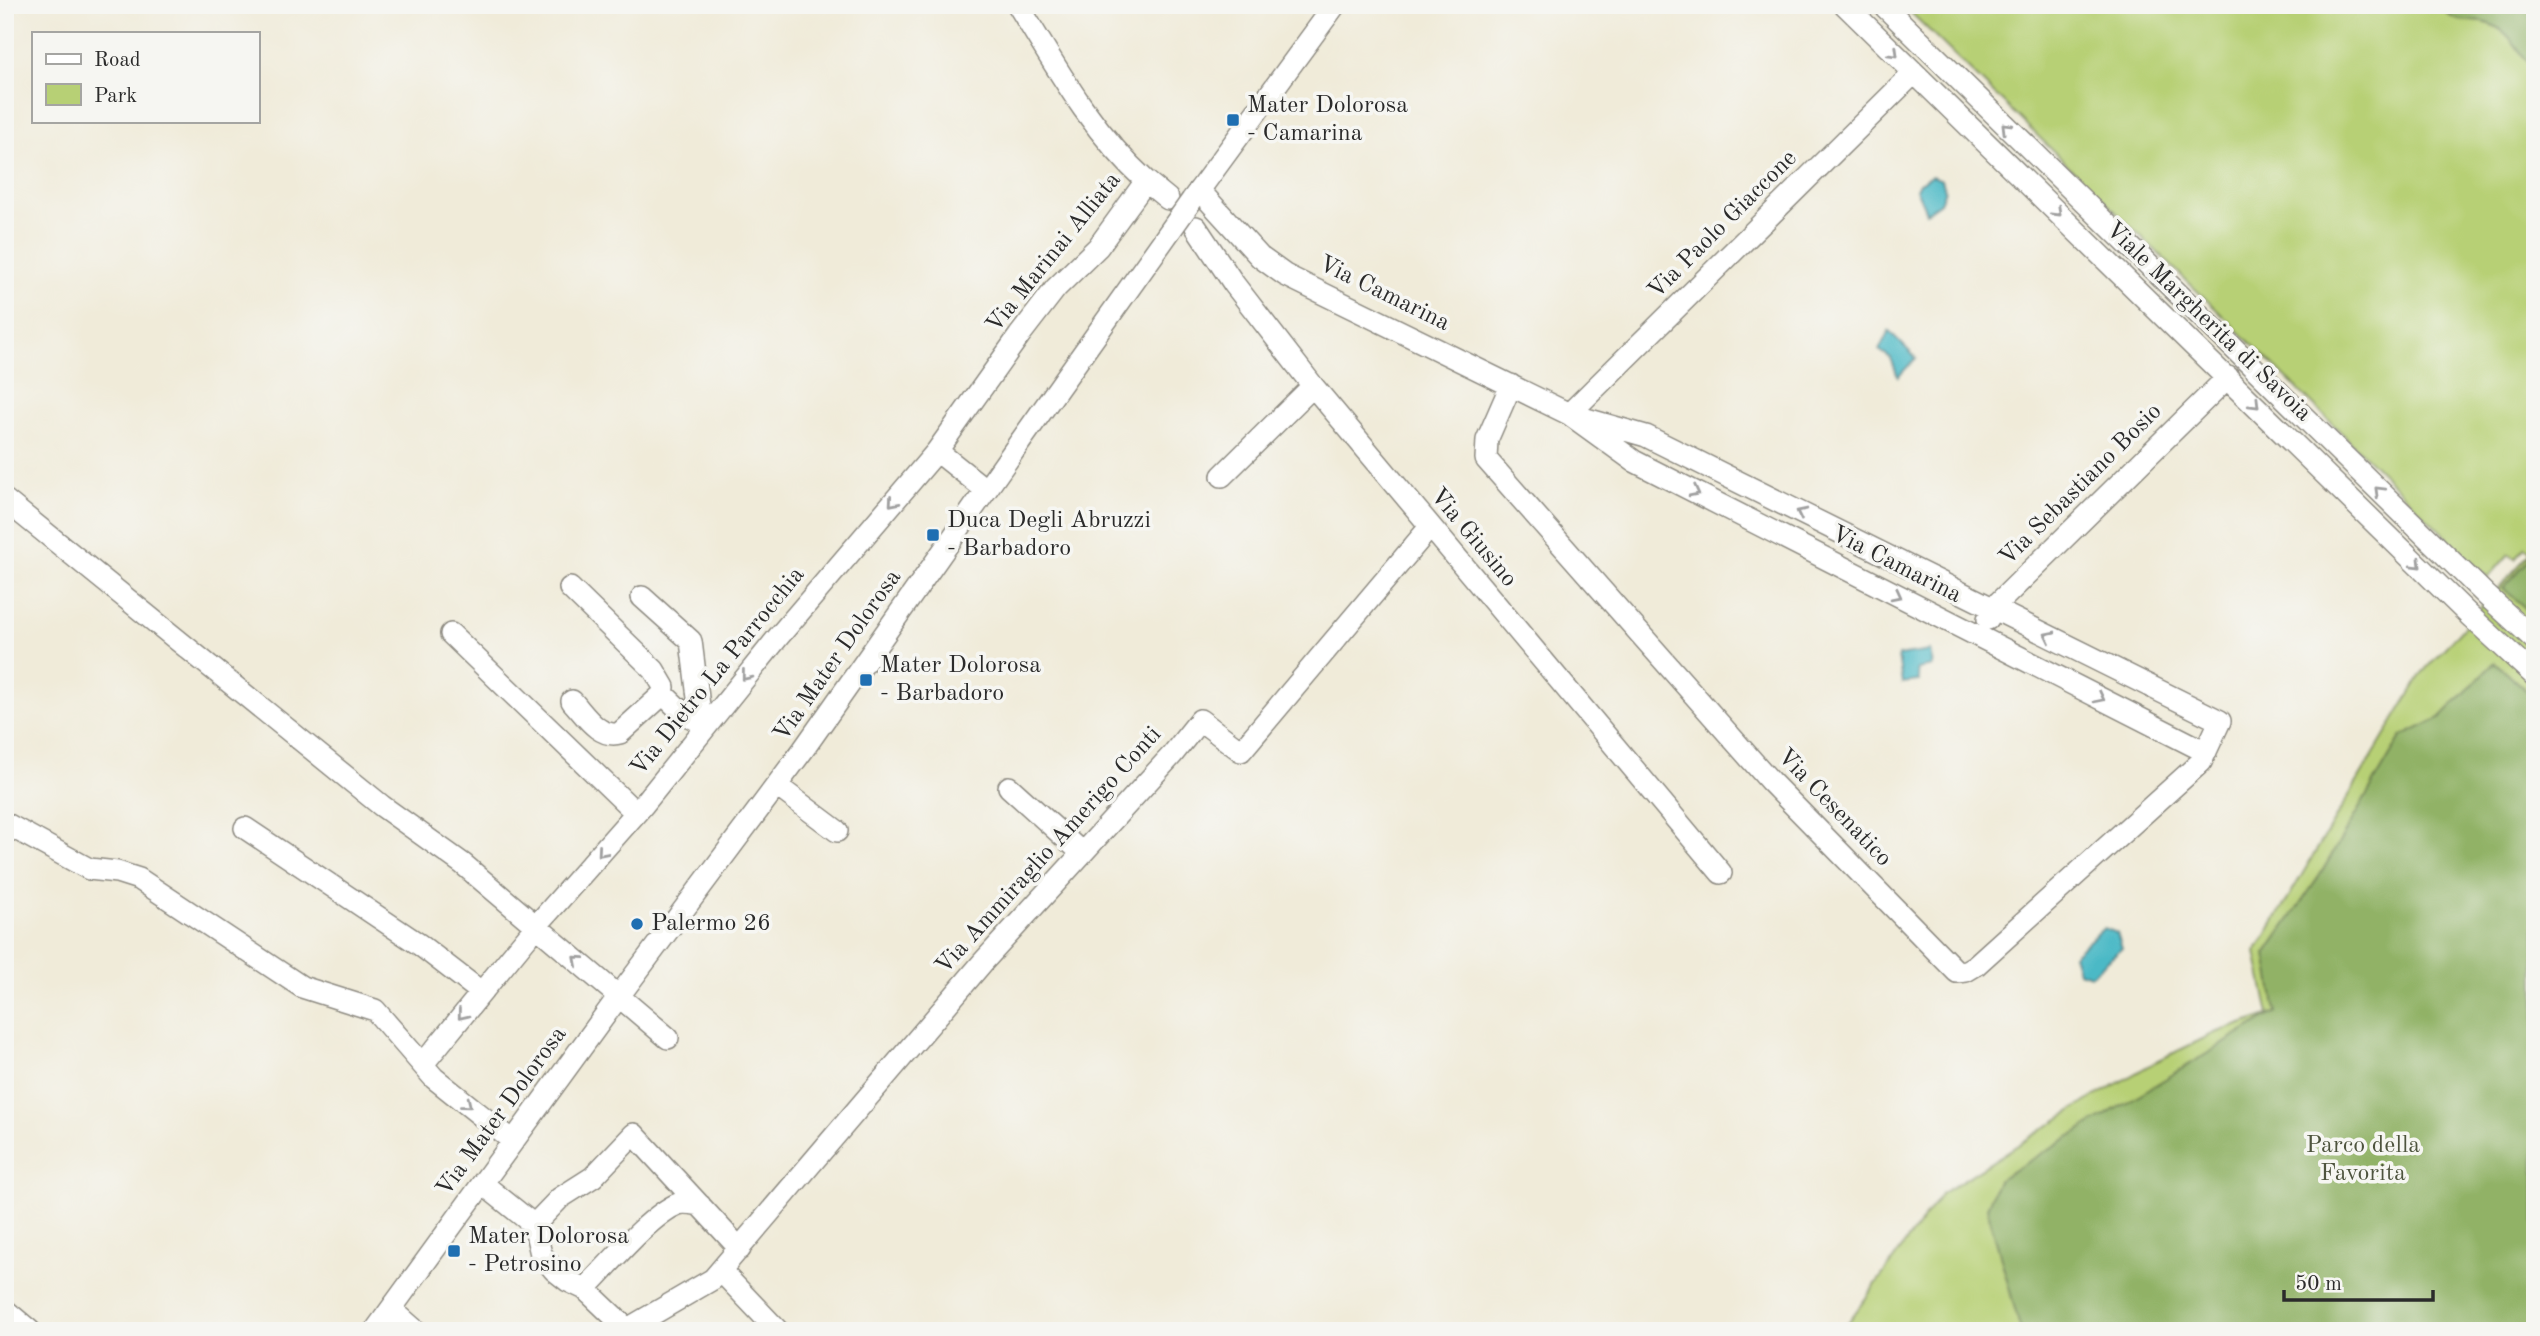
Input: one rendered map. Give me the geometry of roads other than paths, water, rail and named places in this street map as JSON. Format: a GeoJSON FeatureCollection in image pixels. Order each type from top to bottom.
{"type":"FeatureCollection","features":[{"type":"Feature","properties":{"kind":"street","name":"Via Marinai Alliata"},"geometry":{"type":"LineString","coordinates":[[937,451],[1056,288],[1098,247],[1146,181],[1131,167],[1082,107],[1018,5]]}},
{"type":"Feature","properties":{"kind":"street","name":"Via Mater Dolorosa"},"geometry":{"type":"LineString","coordinates":[[375,1331],[619,996],[777,786],[1195,195],[1335,5]]}},
{"type":"Feature","properties":{"kind":"street","name":"Viale Margherita di Savoia"},"geometry":{"type":"LineString","coordinates":[[1845,5],[2470,616],[2535,676]]}},
{"type":"Feature","properties":{"kind":"street","name":"Viale Margherita di Savoia"},"geometry":{"type":"LineString","coordinates":[[1883,5],[2535,640]]}},
{"type":"Feature","properties":{"kind":"street","name":"Via Paolo Giaccone"},"geometry":{"type":"LineString","coordinates":[[1569,414],[1914,73]]}},
{"type":"Feature","properties":{"kind":"street"},"geometry":{"type":"LineString","coordinates":[[1146,181],[1168,198]]}},
{"type":"Feature","properties":{"kind":"street","name":"Via Camarina"},"geometry":{"type":"LineString","coordinates":[[1195,195],[1260,257],[1285,275],[1569,414],[1634,461],[2206,752]]}},
{"type":"Feature","properties":{"kind":"street","name":"Via Giusino"},"geometry":{"type":"LineString","coordinates":[[1196,227],[1234,284],[1312,386],[1721,873]]}},
{"type":"Feature","properties":{"kind":"street","name":"Via Sebastiano Bosio"},"geometry":{"type":"LineString","coordinates":[[1979,636],[1993,608],[2228,377]]}},
{"type":"Feature","properties":{"kind":"street","name":"Via Cesenatico"},"geometry":{"type":"LineString","coordinates":[[1511,385],[1487,440],[1486,459],[1770,781],[1957,972],[1966,971],[1976,965],[2197,769],[2220,721]]}},
{"type":"Feature","properties":{"kind":"street"},"geometry":{"type":"LineString","coordinates":[[1222,476],[1312,386]]}},
{"type":"Feature","properties":{"kind":"street","name":"Via Camarina"},"geometry":{"type":"LineString","coordinates":[[1569,414],[1646,436],[2220,721]]}},
{"type":"Feature","properties":{"kind":"street"},"geometry":{"type":"LineString","coordinates":[[937,451],[986,490]]}},
{"type":"Feature","properties":{"kind":"street","name":"Via Dietro La Parrocchia"},"geometry":{"type":"LineString","coordinates":[[423,1065],[537,925],[636,813],[703,725],[937,451]]}},
{"type":"Feature","properties":{"kind":"street"},"geometry":{"type":"LineString","coordinates":[[5,500],[382,806],[463,864],[668,1038]]}},
{"type":"Feature","properties":{"kind":"street","name":"Via Ammiraglio Amerigo Conti"},"geometry":{"type":"LineString","coordinates":[[626,1330],[717,1275],[983,962],[1200,720],[1241,751],[1430,527]]}},
{"type":"Feature","properties":{"kind":"street"},"geometry":{"type":"LineString","coordinates":[[570,588],[654,670],[664,687],[663,694],[620,733],[612,735],[600,731],[572,701]]}},
{"type":"Feature","properties":{"kind":"street"},"geometry":{"type":"LineString","coordinates":[[642,597],[691,641],[703,725]]}},
{"type":"Feature","properties":{"kind":"street"},"geometry":{"type":"LineString","coordinates":[[452,634],[636,813]]}},
{"type":"Feature","properties":{"kind":"street"},"geometry":{"type":"LineString","coordinates":[[663,694],[684,714],[703,725]]}},
{"type":"Feature","properties":{"kind":"street"},"geometry":{"type":"LineString","coordinates":[[777,786],[837,831]]}},
{"type":"Feature","properties":{"kind":"street"},"geometry":{"type":"LineString","coordinates":[[1009,787],[1082,853]]}},
{"type":"Feature","properties":{"kind":"street"},"geometry":{"type":"LineString","coordinates":[[5,823],[89,869],[117,872],[139,879],[302,988],[375,1010],[434,1077],[513,1141]]}},
{"type":"Feature","properties":{"kind":"street"},"geometry":{"type":"LineString","coordinates":[[245,828],[419,945],[481,992]]}},
{"type":"Feature","properties":{"kind":"street"},"geometry":{"type":"LineString","coordinates":[[534,1225],[560,1198],[593,1177],[634,1134],[740,1249]]}},
{"type":"Feature","properties":{"kind":"street"},"geometry":{"type":"LineString","coordinates":[[483,1184],[534,1225],[541,1254],[554,1270],[585,1289],[626,1330]]}},
{"type":"Feature","properties":{"kind":"street"},"geometry":{"type":"LineString","coordinates":[[585,1289],[654,1220],[679,1204],[700,1205]]}},
{"type":"Feature","properties":{"kind":"street"},"geometry":{"type":"LineString","coordinates":[[717,1275],[778,1331]]}},
{"type":"Feature","properties":{"kind":"street"},"geometry":{"type":"LineString","coordinates":[[391,1309],[416,1331]]}},
{"type":"Feature","properties":{"kind":"street"},"geometry":{"type":"LineString","coordinates":[[5,1310],[30,1331]]}},
{"type":"Feature","properties":{"kind":"water"},"geometry":{"type":"Polygon","coordinates":[[[1932,176],[1942,180],[1945,190],[1940,202],[1926,212],[1916,189],[1919,183],[1932,176]]]}},
{"type":"Feature","properties":{"kind":"water"},"geometry":{"type":"Polygon","coordinates":[[[1889,331],[1916,358],[1898,377],[1891,358],[1879,350],[1889,331]]]}},
{"type":"Feature","properties":{"kind":"water"},"geometry":{"type":"Polygon","coordinates":[[[1930,651],[1933,666],[1917,669],[1919,681],[1902,683],[1898,656],[1930,651]]]}},
{"type":"Feature","properties":{"kind":"water"},"geometry":{"type":"Polygon","coordinates":[[[2104,928],[2117,933],[2122,948],[2091,975],[2078,971],[2073,955],[2104,928]]]}},
{"type":"Feature","properties":{"kind":"place","name":"Mater Dolorosa - Camarina"},"geometry":{"type":"Point","coordinates":[1233,120]}},
{"type":"Feature","properties":{"kind":"place","name":"Duca Degli Abruzzi - Barbadoro"},"geometry":{"type":"Point","coordinates":[933,535]}},
{"type":"Feature","properties":{"kind":"place","name":"Mater Dolorosa - Barbadoro"},"geometry":{"type":"Point","coordinates":[866,680]}},
{"type":"Feature","properties":{"kind":"place","name":"Palermo 26"},"geometry":{"type":"Point","coordinates":[637,924]}},
{"type":"Feature","properties":{"kind":"place","name":"Mater Dolorosa - Petrosino"},"geometry":{"type":"Point","coordinates":[454,1251]}},
{"type":"Feature","properties":{"kind":"park label","name":"Parco della Favorita"},"geometry":{"type":"Point","coordinates":[2363,1160]}}]}
